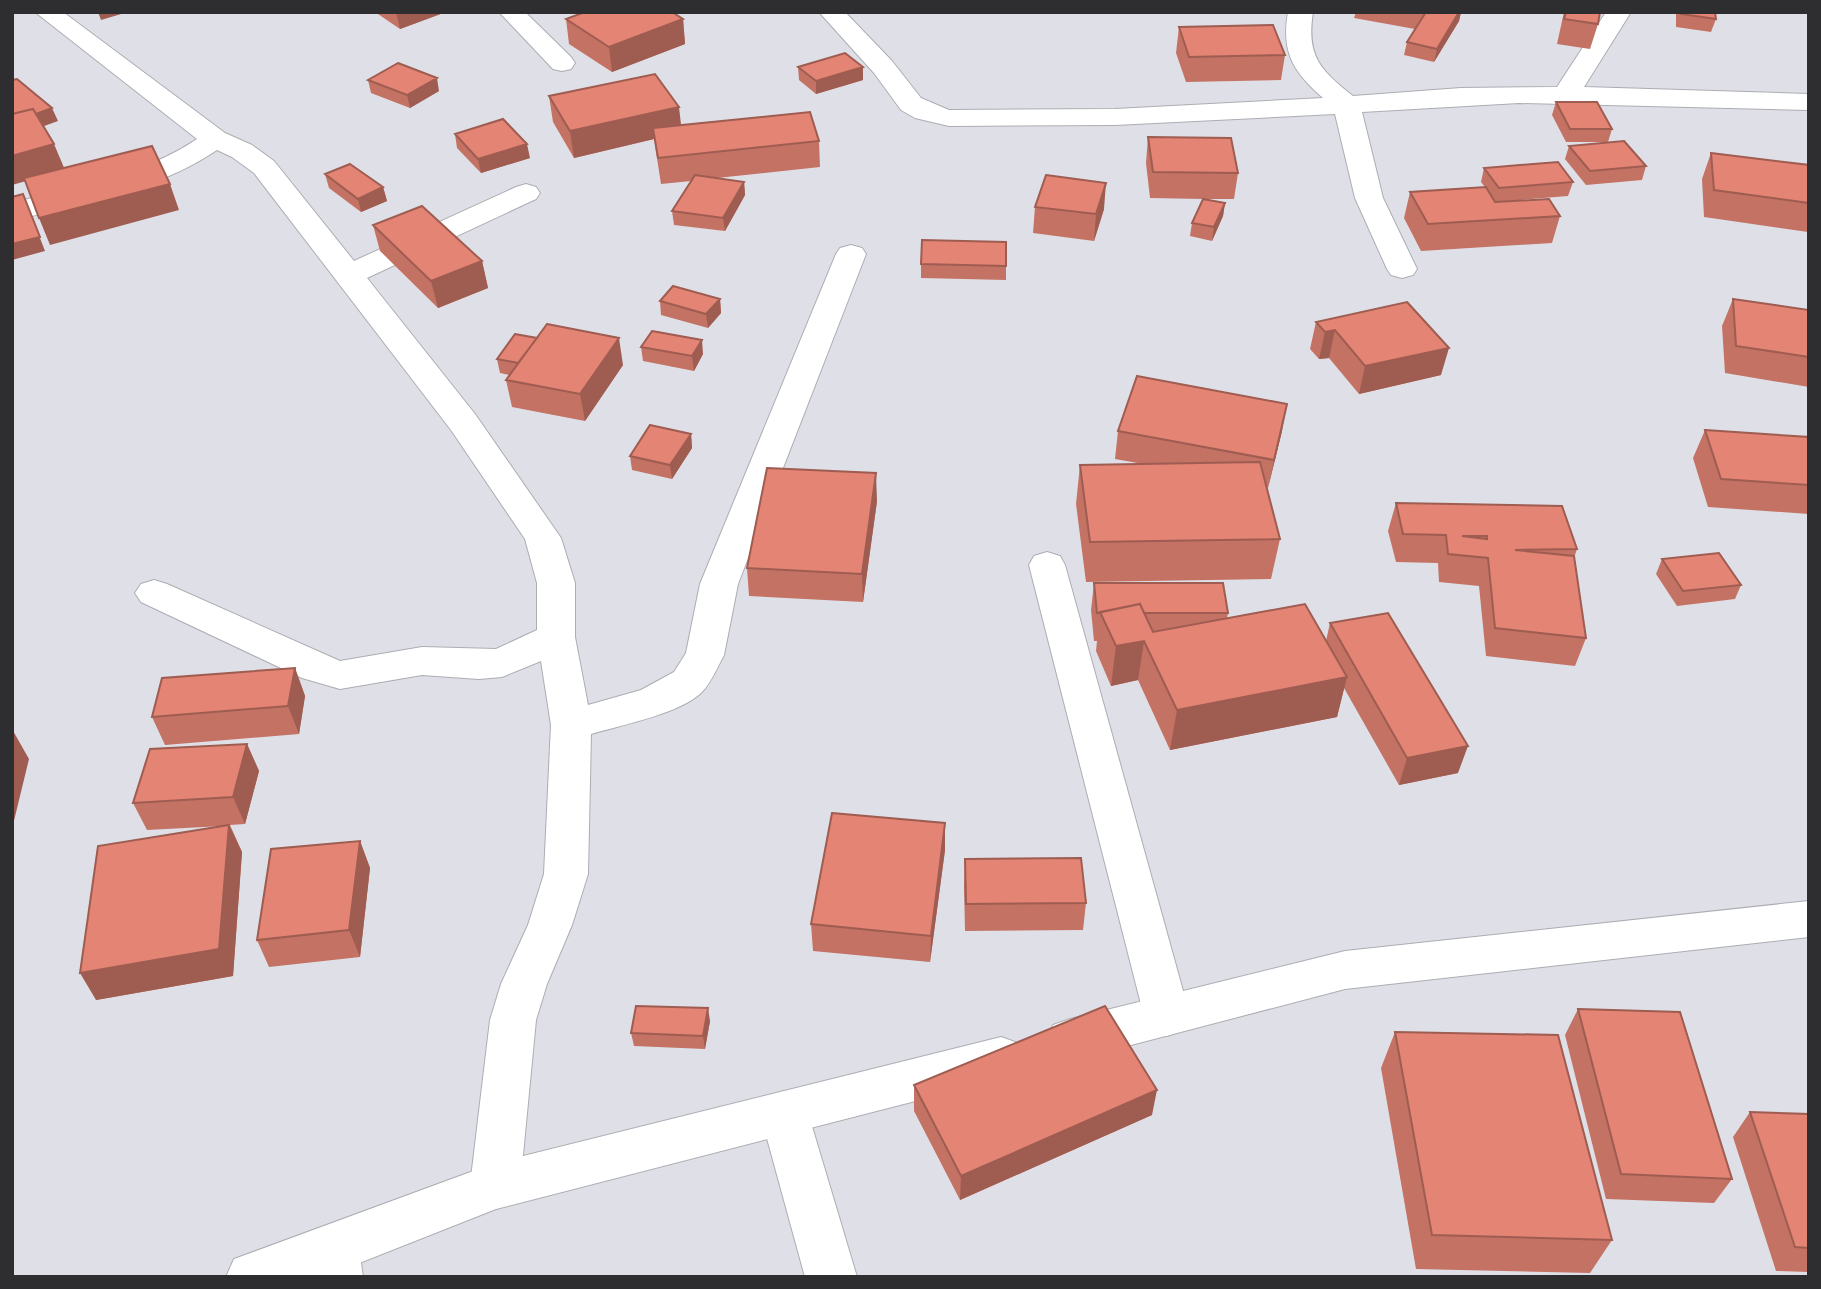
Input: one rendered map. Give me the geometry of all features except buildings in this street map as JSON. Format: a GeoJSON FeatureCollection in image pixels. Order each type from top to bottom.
{"type":"FeatureCollection","features":[{"type":"Feature","properties":{"kind":"street"},"geometry":{"type":"LineString","coordinates":[[47,12],[215,139],[242,151],[264,167],[463,422],[543,538],[556,583],[556,637],[570,725],[566,874],[550,926],[524,984],[513,1020],[495,1186]]}},
{"type":"Feature","properties":{"kind":"street"},"geometry":{"type":"LineString","coordinates":[[511,12],[562,63]]}},
{"type":"Feature","properties":{"kind":"street"},"geometry":{"type":"LineString","coordinates":[[831,12],[883,67],[911,104],[925,112],[949,118],[1115,117],[1347,105],[1386,100],[1565,96],[1809,102]]}},
{"type":"Feature","properties":{"kind":"street"},"geometry":{"type":"LineString","coordinates":[[1301,12],[1296,32],[1299,54],[1314,78],[1347,105],[1369,198],[1402,269]]}},
{"type":"Feature","properties":{"kind":"street"},"geometry":{"type":"LineString","coordinates":[[1565,96],[1619,12]]}},
{"type":"Feature","properties":{"kind":"street"},"geometry":{"type":"LineString","coordinates":[[12,212],[149,176],[181,162],[215,139]]}},
{"type":"Feature","properties":{"kind":"street"},"geometry":{"type":"LineString","coordinates":[[347,276],[526,193]]}},
{"type":"Feature","properties":{"kind":"street"},"geometry":{"type":"LineString","coordinates":[[570,725],[654,701],[688,682],[705,655],[719,584],[851,254]]}},
{"type":"Feature","properties":{"kind":"street"},"geometry":{"type":"LineString","coordinates":[[1047,565],[1167,1016]]}},
{"type":"Feature","properties":{"kind":"street"},"geometry":{"type":"LineString","coordinates":[[154,593],[316,668],[340,675],[422,661],[479,666],[502,663],[556,637]]}},
{"type":"Feature","properties":{"kind":"street"},"geometry":{"type":"LineString","coordinates":[[252,1277],[335,1263],[495,1186],[1345,971],[1809,919]]}},
{"type":"Feature","properties":{"kind":"street"},"geometry":{"type":"LineString","coordinates":[[784,1113],[831,1277]]}}]}
